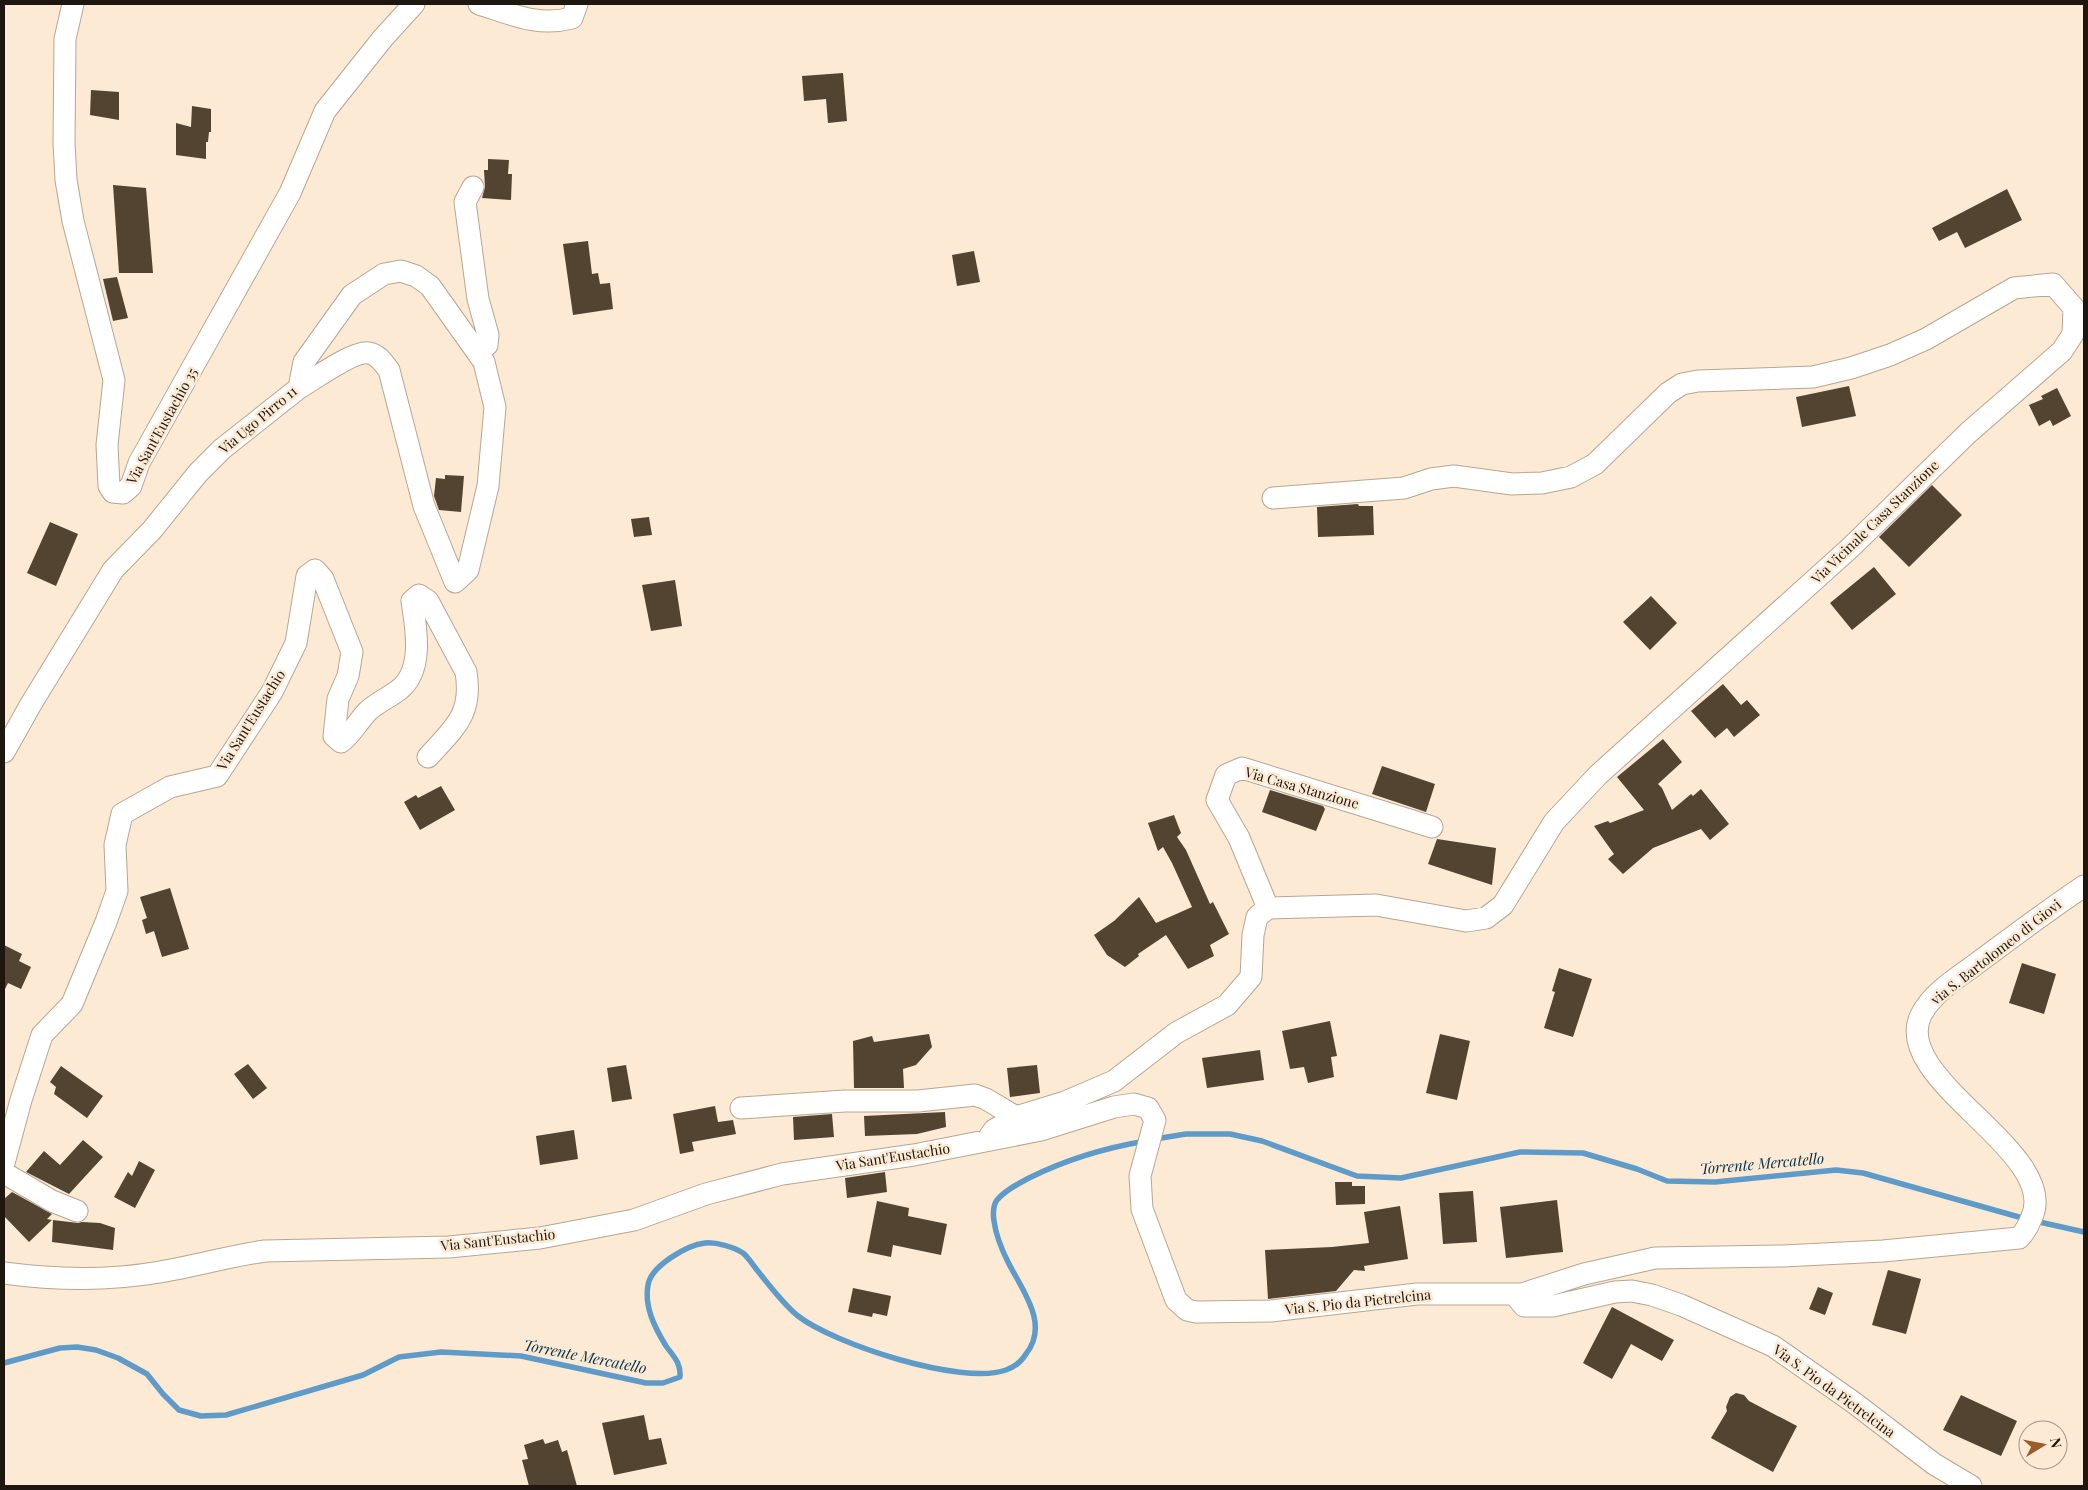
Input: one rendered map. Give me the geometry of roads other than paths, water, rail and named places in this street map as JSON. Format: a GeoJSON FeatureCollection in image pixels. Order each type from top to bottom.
{"type":"FeatureCollection","features":[{"type":"Feature","properties":{"kind":"street","name":"Via Sant'Eustachio 35"},"geometry":{"type":"LineString","coordinates":[[73,4],[65,39],[64,144],[66,180],[73,221],[114,380],[107,445],[109,486],[114,492],[123,493],[131,486],[139,463],[290,193],[325,111],[383,38],[414,4]]}},
{"type":"Feature","properties":{"kind":"street"},"geometry":{"type":"LineString","coordinates":[[479,4],[524,18],[554,23],[572,18],[577,4]]}},
{"type":"Feature","properties":{"kind":"street"},"geometry":{"type":"LineString","coordinates":[[473,187],[465,202],[478,299],[488,335],[487,345],[478,352]]}},
{"type":"Feature","properties":{"kind":"street","name":"Via Ugo Pirro 11"},"geometry":{"type":"LineString","coordinates":[[4,752],[31,704],[114,570],[152,530],[198,473],[222,448],[300,388],[352,357],[367,352],[380,358],[389,370],[424,506],[455,582],[468,570],[485,496],[496,407],[484,362],[430,286],[416,276],[400,271],[384,274],[352,295],[304,362],[300,388]]}},
{"type":"Feature","properties":{"kind":"street","name":"Via Vicinale Casa Stanzione"},"geometry":{"type":"LineString","coordinates":[[1268,908],[1376,905],[1466,921],[1486,918],[1503,905],[1554,822],[1598,775],[1850,548],[1968,433],[2062,351],[2073,334],[2074,308],[2053,284],[2014,288],[1926,339],[1890,355],[1851,368],[1813,377],[1698,381],[1682,384],[1668,393],[1596,464],[1571,477],[1542,483],[1512,484],[1454,476],[1431,479],[1404,488],[1273,498]]}},
{"type":"Feature","properties":{"kind":"street","name":"Via Sant'Eustachio"},"geometry":{"type":"LineString","coordinates":[[4,1163],[21,1100],[42,1035],[72,1004],[117,891],[115,845],[122,814],[170,787],[217,776],[272,692],[296,643],[307,576],[315,570],[323,579],[352,652],[348,676],[338,699],[336,713],[334,736],[340,742],[347,737],[369,710],[402,688],[410,675],[416,654],[416,633],[412,601],[419,595],[428,601],[466,672],[467,681],[466,707],[459,723],[428,757]]}},
{"type":"Feature","properties":{"kind":"street","name":"Via Casa Stanzione"},"geometry":{"type":"LineString","coordinates":[[1268,908],[1239,838],[1217,800],[1226,775],[1242,768],[1432,827]]}},
{"type":"Feature","properties":{"kind":"street","name":"via S. Bartolomeo di Giovi"},"geometry":{"type":"LineString","coordinates":[[1514,1294],[1584,1274],[1655,1258],[1783,1256],[1883,1251],[2019,1238],[2024,1233],[2034,1214],[2036,1204],[2028,1178],[2011,1152],[1966,1107],[1928,1064],[1920,1049],[1917,1024],[1928,1003],[1944,988],[2038,917],[2084,886]]}},
{"type":"Feature","properties":{"kind":"street"},"geometry":{"type":"LineString","coordinates":[[985,1142],[994,1130],[1016,1118],[1065,1102],[1114,1081],[1176,1033],[1227,1005],[1251,976],[1253,934],[1257,917],[1268,908]]}},
{"type":"Feature","properties":{"kind":"street"},"geometry":{"type":"LineString","coordinates":[[740,1108],[845,1101],[918,1101],[975,1095],[986,1099],[1016,1118]]}},
{"type":"Feature","properties":{"kind":"street","name":"Via S. Pio da Pietrelcina"},"geometry":{"type":"LineString","coordinates":[[985,1142],[1041,1130],[1114,1106],[1134,1104],[1148,1108],[1155,1120],[1140,1176],[1142,1208],[1152,1240],[1176,1300],[1187,1310],[1196,1312],[1271,1311],[1417,1294],[1514,1294],[1524,1306],[1536,1307],[1553,1306],[1615,1292],[1632,1291],[1652,1295],[1681,1305],[1773,1346],[1853,1402],[1934,1464],[1972,1486]]}},
{"type":"Feature","properties":{"kind":"street","name":"Via Sant'Eustachio"},"geometry":{"type":"LineString","coordinates":[[4,1273],[43,1278],[88,1280],[160,1272],[237,1255],[265,1251],[449,1247],[540,1238],[634,1220],[706,1194],[782,1174],[914,1155],[985,1142]]}},
{"type":"Feature","properties":{"kind":"street"},"geometry":{"type":"LineString","coordinates":[[4,1173],[52,1201],[77,1211]]}},
{"type":"Feature","properties":{"kind":"waterway","name":"Torrente Mercatello"},"geometry":{"type":"LineString","coordinates":[[1155,1139],[1186,1134],[1230,1134],[1262,1141],[1357,1176],[1401,1178],[1520,1152],[1583,1153],[1637,1169],[1667,1181],[1715,1182],[1836,1170],[1863,1173],[2026,1219]]}},
{"type":"Feature","properties":{"kind":"waterway","name":"Torrente Mercatello"},"geometry":{"type":"LineString","coordinates":[[4,1363],[60,1348],[77,1347],[96,1350],[118,1358],[147,1374],[179,1410],[201,1416],[226,1415],[363,1375],[399,1357],[441,1352],[521,1356],[646,1383],[663,1383],[680,1377],[679,1368],[651,1317],[647,1293],[648,1285],[656,1271],[680,1252],[705,1243],[714,1243],[725,1245],[743,1253],[792,1311],[815,1327],[840,1338],[899,1360],[930,1367],[960,1372],[986,1373],[1006,1370],[1020,1362],[1033,1343],[1035,1319],[1026,1296],[1005,1257],[997,1237],[993,1216],[996,1202],[1000,1196],[1012,1188],[1057,1165],[1115,1147],[1146,1141]]}},
{"type":"Feature","properties":{"kind":"waterway","name":"Torrente Mercatello"},"geometry":{"type":"LineString","coordinates":[[2035,1221],[2084,1232]]}}]}
